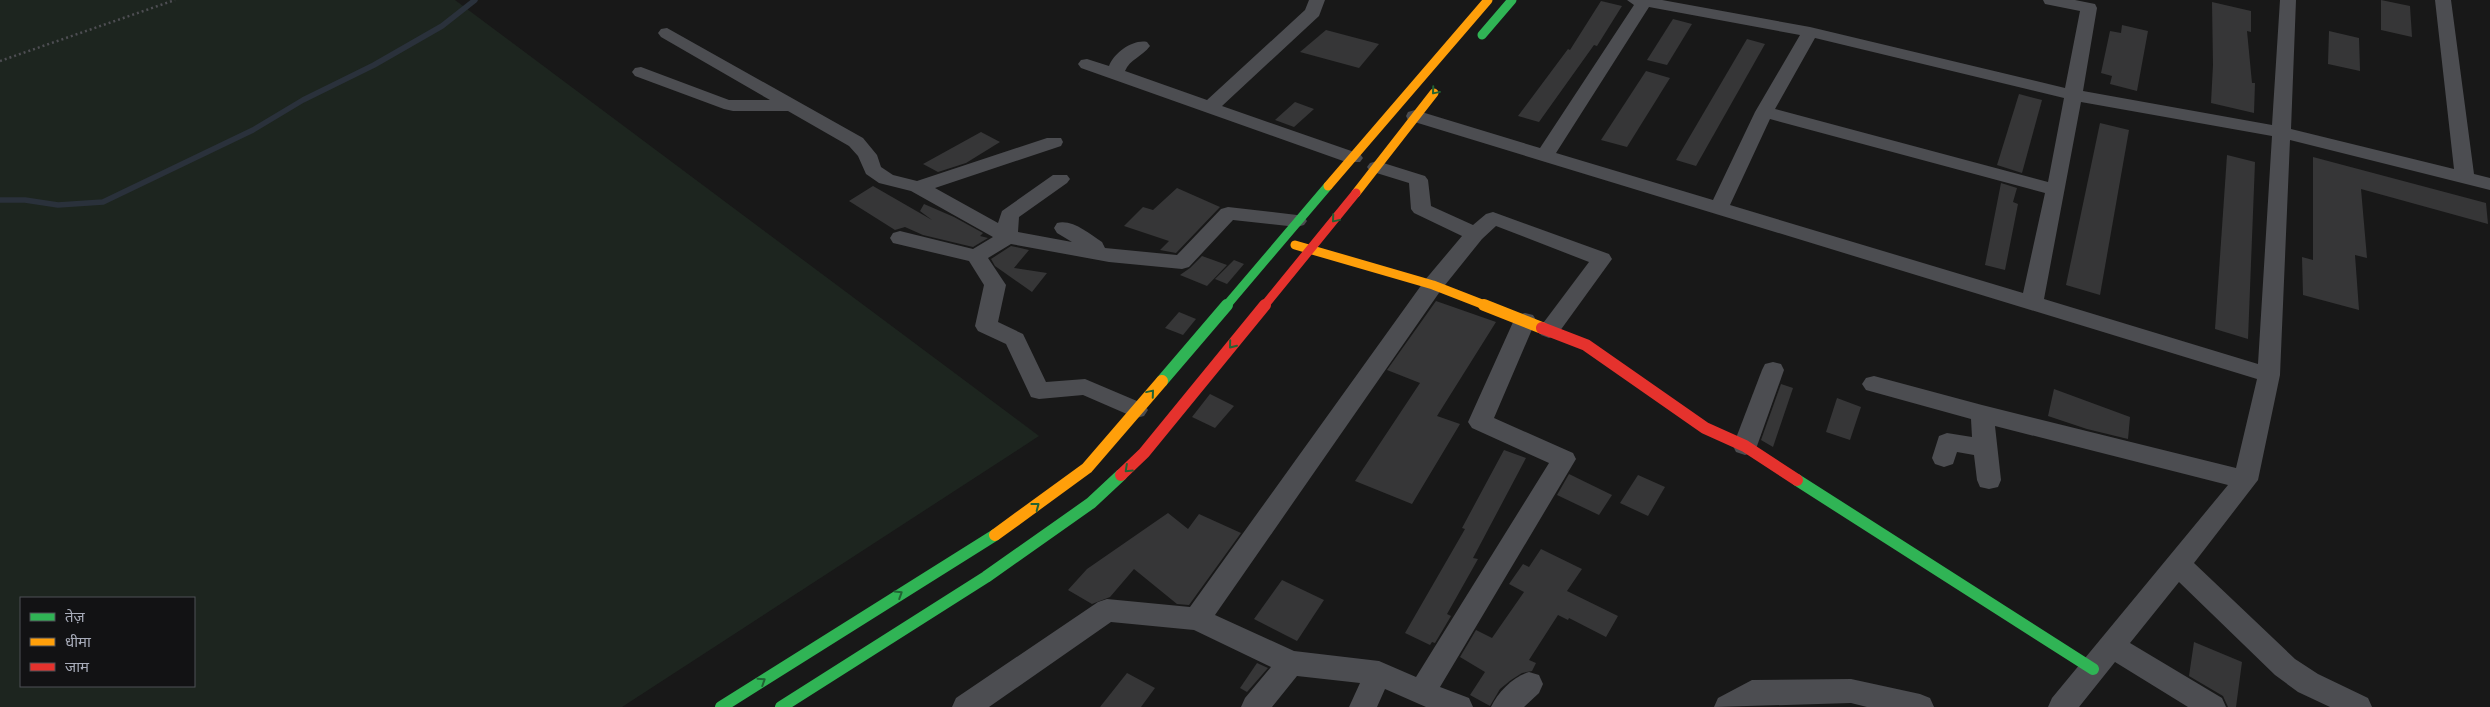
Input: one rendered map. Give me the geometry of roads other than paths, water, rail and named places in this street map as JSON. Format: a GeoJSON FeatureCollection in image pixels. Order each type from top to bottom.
{"type":"FeatureCollection","features":[{"type":"Feature","properties":{"kind":"street"},"geometry":{"type":"LineString","coordinates":[[1209,108],[1313,12],[1317,0]]}},
{"type":"Feature","properties":{"kind":"street"},"geometry":{"type":"LineString","coordinates":[[721,707],[1007,527],[1087,468],[1488,0]]}},
{"type":"Feature","properties":{"kind":"street"},"geometry":{"type":"LineString","coordinates":[[1475,43],[1512,0]]}},
{"type":"Feature","properties":{"kind":"street"},"geometry":{"type":"LineString","coordinates":[[2032,302],[2056,190],[2089,8],[2051,0]]}},
{"type":"Feature","properties":{"kind":"street"},"geometry":{"type":"LineString","coordinates":[[2062,707],[2246,480],[2270,375],[2288,0]]}},
{"type":"Feature","properties":{"kind":"street"},"geometry":{"type":"LineString","coordinates":[[2443,0],[2465,178]]}},
{"type":"Feature","properties":{"kind":"street"},"geometry":{"type":"LineString","coordinates":[[1546,154],[1639,1],[1810,32],[2072,95],[2282,132],[2490,184]]}},
{"type":"Feature","properties":{"kind":"street"},"geometry":{"type":"LineString","coordinates":[[1719,207],[1764,112],[1810,32]]}},
{"type":"Feature","properties":{"kind":"street"},"geometry":{"type":"LineString","coordinates":[[667,33],[856,142],[867,154],[873,170],[886,179],[918,188],[1008,237],[1109,255],[1182,262],[1228,213],[1297,221]]}},
{"type":"Feature","properties":{"kind":"street"},"geometry":{"type":"LineString","coordinates":[[1115,74],[1120,61],[1141,46]]}},
{"type":"Feature","properties":{"kind":"street"},"geometry":{"type":"LineString","coordinates":[[1087,64],[1353,158]]}},
{"type":"Feature","properties":{"kind":"street"},"geometry":{"type":"LineString","coordinates":[[641,72],[724,104],[733,106],[792,106]]}},
{"type":"Feature","properties":{"kind":"street"},"geometry":{"type":"LineString","coordinates":[[781,707],[986,577],[1091,503],[1144,453],[1378,167],[1415,116],[1439,87]]}},
{"type":"Feature","properties":{"kind":"street"},"geometry":{"type":"LineString","coordinates":[[1764,112],[2056,190]]}},
{"type":"Feature","properties":{"kind":"street"},"geometry":{"type":"LineString","coordinates":[[1415,116],[1546,154],[2270,375]]}},
{"type":"Feature","properties":{"kind":"street"},"geometry":{"type":"LineString","coordinates":[[918,188],[1054,142]]}},
{"type":"Feature","properties":{"kind":"street"},"geometry":{"type":"LineString","coordinates":[[1378,167],[1418,180],[1421,209],[1475,234]]}},
{"type":"Feature","properties":{"kind":"street"},"geometry":{"type":"LineString","coordinates":[[1008,237],[1009,215],[1060,179]]}},
{"type":"Feature","properties":{"kind":"street"},"geometry":{"type":"LineString","coordinates":[[1197,619],[1433,285],[1475,234],[1492,218],[1602,259],[1550,330]]}},
{"type":"Feature","properties":{"kind":"street"},"geometry":{"type":"LineString","coordinates":[[1064,228],[1109,255]]}},
{"type":"Feature","properties":{"kind":"street"},"geometry":{"type":"LineString","coordinates":[[976,256],[1008,237]]}},
{"type":"Feature","properties":{"kind":"street"},"geometry":{"type":"LineString","coordinates":[[900,238],[976,256],[995,285],[986,326],[1015,339],[1039,392],[1086,387],[1136,410]]}},
{"type":"Feature","properties":{"kind":"street"},"geometry":{"type":"LineString","coordinates":[[1281,240],[1433,285],[1586,345],[1705,428],[1744,446],[2093,669]]}},
{"type":"Feature","properties":{"kind":"street"},"geometry":{"type":"LineString","coordinates":[[1422,693],[1564,459],[1480,422],[1525,320]]}},
{"type":"Feature","properties":{"kind":"street"},"geometry":{"type":"LineString","coordinates":[[1744,446],[1773,370]]}},
{"type":"Feature","properties":{"kind":"street"},"geometry":{"type":"LineString","coordinates":[[1874,384],[1982,414],[2246,480]]}},
{"type":"Feature","properties":{"kind":"street"},"geometry":{"type":"LineString","coordinates":[[1982,414],[1989,480]]}},
{"type":"Feature","properties":{"kind":"street"},"geometry":{"type":"LineString","coordinates":[[1944,458],[1947,442],[1986,448]]}},
{"type":"Feature","properties":{"kind":"street"},"geometry":{"type":"LineString","coordinates":[[2178,564],[2285,667],[2308,683],[2358,707]]}},
{"type":"Feature","properties":{"kind":"street"},"geometry":{"type":"LineString","coordinates":[[966,707],[1107,610],[1197,619],[1291,662],[1379,673],[1422,693],[1459,707]]}},
{"type":"Feature","properties":{"kind":"street"},"geometry":{"type":"LineString","coordinates":[[2112,646],[2212,707]]}},
{"type":"Feature","properties":{"kind":"street"},"geometry":{"type":"LineString","coordinates":[[1255,707],[1291,662]]}},
{"type":"Feature","properties":{"kind":"street"},"geometry":{"type":"LineString","coordinates":[[1363,707],[1379,673]]}},
{"type":"Feature","properties":{"kind":"street"},"geometry":{"type":"LineString","coordinates":[[1505,707],[1529,684]]}},
{"type":"Feature","properties":{"kind":"street"},"geometry":{"type":"LineString","coordinates":[[1728,707],[1752,692],[1851,691],[1920,707]]}},
{"type":"Feature","properties":{"kind":"waterway"},"geometry":{"type":"LineString","coordinates":[[0,200],[25,200],[58,205],[103,202],[253,130],[303,100],[374,65],[442,26],[475,0]]}}]}
